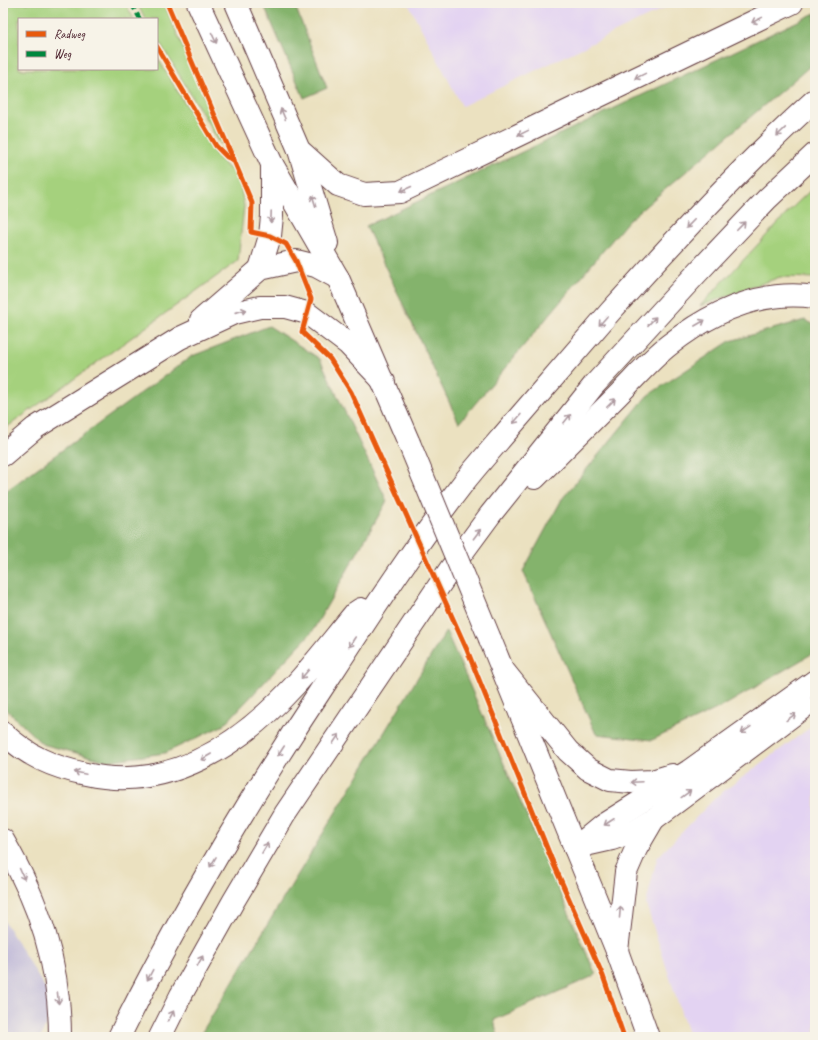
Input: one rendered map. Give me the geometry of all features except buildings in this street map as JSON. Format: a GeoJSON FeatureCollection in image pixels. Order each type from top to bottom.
{"type":"FeatureCollection","features":[{"type":"Feature","properties":{"kind":"main road"},"geometry":{"type":"LineString","coordinates":[[198,3],[272,164],[338,278],[384,382],[575,848],[620,961],[648,1037]]}},
{"type":"Feature","properties":{"kind":"main road"},"geometry":{"type":"LineString","coordinates":[[236,3],[299,150],[338,278]]}},
{"type":"Feature","properties":{"kind":"main road"},"geometry":{"type":"LineString","coordinates":[[299,150],[338,185],[364,194],[400,192],[792,3]]}},
{"type":"Feature","properties":{"kind":"main road"},"geometry":{"type":"LineString","coordinates":[[119,1037],[152,970],[200,884],[243,812],[381,597],[422,537],[466,479],[568,360],[670,246],[739,173],[815,100]]}},
{"type":"Feature","properties":{"kind":"main road"},"geometry":{"type":"LineString","coordinates":[[160,1037],[229,909],[286,814],[413,622],[490,515],[594,385],[767,199],[815,154]]}},
{"type":"Feature","properties":{"kind":"main road"},"geometry":{"type":"LineString","coordinates":[[260,269],[270,236],[272,216],[272,164]]}},
{"type":"Feature","properties":{"kind":"main road"},"geometry":{"type":"LineString","coordinates":[[180,338],[260,269],[296,261],[316,266],[338,278]]}},
{"type":"Feature","properties":{"kind":"main road"},"geometry":{"type":"LineString","coordinates":[[490,515],[514,499],[668,346],[697,324],[727,309],[762,298],[801,295],[815,297]]}},
{"type":"Feature","properties":{"kind":"main road"},"geometry":{"type":"LineString","coordinates":[[3,455],[35,428],[180,338],[234,313],[260,307],[285,307],[307,312],[348,344],[384,382]]}},
{"type":"Feature","properties":{"kind":"main road"},"geometry":{"type":"LineString","coordinates":[[3,733],[33,756],[65,770],[100,778],[134,779],[168,773],[203,759],[234,739],[266,714],[295,685],[355,613],[381,597]]}},
{"type":"Feature","properties":{"kind":"main road"},"geometry":{"type":"LineString","coordinates":[[503,670],[568,751],[588,769],[610,780],[631,782],[652,781],[689,771]]}},
{"type":"Feature","properties":{"kind":"main road"},"geometry":{"type":"LineString","coordinates":[[575,848],[604,825],[689,771],[815,681]]}},
{"type":"Feature","properties":{"kind":"main road"},"geometry":{"type":"LineString","coordinates":[[575,848],[612,839],[632,832],[655,818],[815,699]]}},
{"type":"Feature","properties":{"kind":"main road"},"geometry":{"type":"LineString","coordinates":[[620,961],[626,872],[636,849],[655,818]]}},
{"type":"Feature","properties":{"kind":"main road"},"geometry":{"type":"LineString","coordinates":[[3,840],[21,870],[41,919],[54,968],[60,1022],[60,1037]]}},
{"type":"Feature","properties":{"kind":"shaded area"},"geometry":{"type":"Polygon","coordinates":[[[408,3],[675,3],[462,106],[408,3]]]}},
{"type":"Feature","properties":{"kind":"shaded area"},"geometry":{"type":"Polygon","coordinates":[[[815,724],[815,1037],[689,1037],[646,904],[657,858],[717,796],[815,724]]]}},
{"type":"Feature","properties":{"kind":"shaded area"},"geometry":{"type":"Polygon","coordinates":[[[3,919],[54,1003],[41,1037],[3,1037],[3,919]]]}},
{"type":"Feature","properties":{"kind":"green space"},"geometry":{"type":"Polygon","coordinates":[[[3,3],[125,3],[133,18],[18,18],[18,70],[158,70],[158,59],[217,157],[235,172],[239,178],[244,206],[238,261],[3,430],[3,3]]]}},
{"type":"Feature","properties":{"kind":"green space"},"geometry":{"type":"Polygon","coordinates":[[[136,3],[164,3],[220,133],[222,143],[220,143],[158,40],[158,18],[145,18],[136,3]]]}},
{"type":"Feature","properties":{"kind":"green space"},"geometry":{"type":"Polygon","coordinates":[[[263,3],[294,3],[327,88],[304,98],[263,3]]]}},
{"type":"Feature","properties":{"kind":"green space"},"geometry":{"type":"Polygon","coordinates":[[[815,13],[815,62],[628,221],[459,423],[366,226],[815,13]]]}},
{"type":"Feature","properties":{"kind":"green space"},"geometry":{"type":"Polygon","coordinates":[[[815,186],[815,278],[780,277],[700,306],[795,205],[815,186]]]}},
{"type":"Feature","properties":{"kind":"green space"},"geometry":{"type":"Polygon","coordinates":[[[805,320],[815,325],[815,652],[727,704],[652,740],[596,734],[523,571],[562,499],[647,396],[730,341],[805,320]]]}},
{"type":"Feature","properties":{"kind":"green space"},"geometry":{"type":"Polygon","coordinates":[[[269,326],[320,359],[387,501],[312,632],[224,725],[165,753],[107,761],[42,744],[3,706],[3,493],[192,356],[269,326]]]}},
{"type":"Feature","properties":{"kind":"green space"},"geometry":{"type":"Polygon","coordinates":[[[446,631],[596,975],[494,1020],[498,1037],[199,1037],[446,631]]]}},
{"type":"Feature","properties":{"kind":"marked path"},"geometry":{"type":"LineString","coordinates":[[131,3],[139,18]]}},
{"type":"Feature","properties":{"kind":"cycle path"},"geometry":{"type":"LineString","coordinates":[[167,3],[252,203],[251,232],[270,236],[286,244],[296,261],[311,299],[302,332],[330,359],[351,392],[467,650],[551,858],[603,976],[624,1037]]}},
{"type":"Feature","properties":{"kind":"cycle path"},"geometry":{"type":"LineString","coordinates":[[158,49],[216,146],[227,157],[234,160]]}}]}
